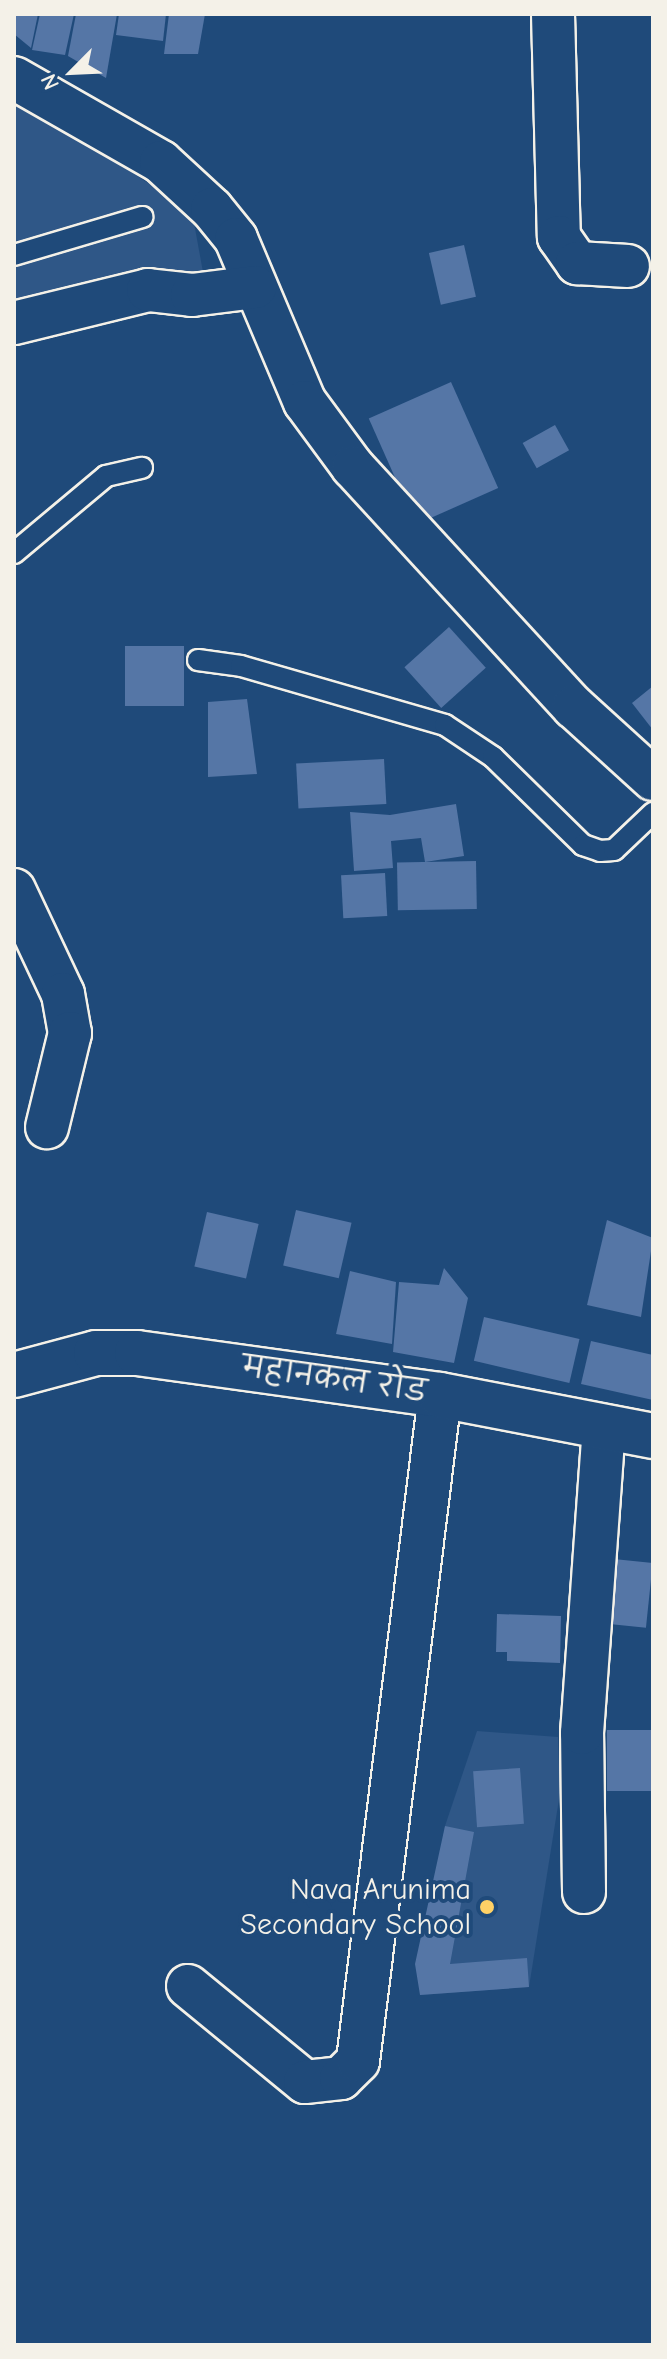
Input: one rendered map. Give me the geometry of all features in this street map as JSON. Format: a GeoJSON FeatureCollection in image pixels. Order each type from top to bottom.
{"type":"FeatureCollection","features":[{"type":"Feature","properties":{"kind":"main road","name":"महानकल रोड"},"geometry":{"type":"LineString","coordinates":[[14,1375],[96,1353],[137,1353],[440,1395],[653,1436]]}},
{"type":"Feature","properties":{"kind":"street"},"geometry":{"type":"LineString","coordinates":[[553,14],[559,237],[577,263],[628,266]]}},
{"type":"Feature","properties":{"kind":"street"},"geometry":{"type":"LineString","coordinates":[[14,78],[161,162],[236,239],[305,402],[353,467],[574,707],[653,779]]}},
{"type":"Feature","properties":{"kind":"street"},"geometry":{"type":"LineString","coordinates":[[14,323],[148,290],[192,295],[255,287]]}},
{"type":"Feature","properties":{"kind":"street"},"geometry":{"type":"LineString","coordinates":[[14,890],[63,994],[70,1033],[47,1127]]}},
{"type":"Feature","properties":{"kind":"street"},"geometry":{"type":"LineString","coordinates":[[188,1986],[305,2082],[341,2078],[358,2061],[440,1395]]}},
{"type":"Feature","properties":{"kind":"street"},"geometry":{"type":"LineString","coordinates":[[584,1892],[582,1733],[604,1427]]}},
{"type":"Feature","properties":{"kind":"lane"},"geometry":{"type":"LineString","coordinates":[[14,255],[142,217]]}},
{"type":"Feature","properties":{"kind":"lane"},"geometry":{"type":"LineString","coordinates":[[14,553],[106,476],[142,468]]}},
{"type":"Feature","properties":{"kind":"lane"},"geometry":{"type":"LineString","coordinates":[[198,660],[256,669],[445,725],[493,757],[583,845],[600,851],[614,850],[653,813]]}},
{"type":"Feature","properties":{"kind":"shaded area"},"geometry":{"type":"Polygon","coordinates":[[[14,95],[192,212],[205,283],[14,311],[14,95]]]}},
{"type":"Feature","properties":{"kind":"shaded area","name":"Nava Arunima Secondary School"},"geometry":{"type":"Polygon","coordinates":[[[477,1731],[558,1737],[560,1793],[529,1987],[420,1995],[445,1826],[477,1731]]]}},
{"type":"Feature","properties":{"kind":"building"},"geometry":{"type":"Polygon","coordinates":[[[14,14],[38,14],[31,48],[14,34],[14,14]]]}},
{"type":"Feature","properties":{"kind":"building"},"geometry":{"type":"Polygon","coordinates":[[[40,14],[74,14],[65,55],[32,50],[40,14]]]}},
{"type":"Feature","properties":{"kind":"building"},"geometry":{"type":"Polygon","coordinates":[[[76,14],[117,14],[106,78],[68,56],[76,14]]]}},
{"type":"Feature","properties":{"kind":"building"},"geometry":{"type":"Polygon","coordinates":[[[119,14],[166,14],[163,41],[116,35],[119,14]]]}},
{"type":"Feature","properties":{"kind":"building"},"geometry":{"type":"Polygon","coordinates":[[[169,14],[205,14],[198,54],[164,54],[169,14]]]}},
{"type":"Feature","properties":{"kind":"building"},"geometry":{"type":"Polygon","coordinates":[[[464,245],[476,297],[441,305],[429,253],[464,245]]]}},
{"type":"Feature","properties":{"kind":"building"},"geometry":{"type":"Polygon","coordinates":[[[451,382],[498,488],[416,525],[369,419],[451,382]]]}},
{"type":"Feature","properties":{"kind":"building"},"geometry":{"type":"Polygon","coordinates":[[[555,425],[569,450],[537,468],[523,443],[555,425]]]}},
{"type":"Feature","properties":{"kind":"building"},"geometry":{"type":"Polygon","coordinates":[[[449,627],[486,668],[441,708],[404,667],[449,627]]]}},
{"type":"Feature","properties":{"kind":"building"},"geometry":{"type":"Polygon","coordinates":[[[125,646],[184,646],[184,706],[125,706],[125,646]]]}},
{"type":"Feature","properties":{"kind":"building"},"geometry":{"type":"Polygon","coordinates":[[[653,686],[653,730],[632,703],[653,686]]]}},
{"type":"Feature","properties":{"kind":"building"},"geometry":{"type":"Polygon","coordinates":[[[247,699],[257,774],[208,777],[208,702],[247,699]]]}},
{"type":"Feature","properties":{"kind":"building"},"geometry":{"type":"Polygon","coordinates":[[[384,759],[386,804],[298,809],[296,764],[384,759]]]}},
{"type":"Feature","properties":{"kind":"building"},"geometry":{"type":"Polygon","coordinates":[[[456,804],[464,856],[425,862],[421,838],[391,841],[393,868],[354,871],[350,812],[390,815],[456,804]]]}},
{"type":"Feature","properties":{"kind":"building"},"geometry":{"type":"Polygon","coordinates":[[[476,861],[477,909],[398,910],[397,862],[476,861]]]}},
{"type":"Feature","properties":{"kind":"building"},"geometry":{"type":"Polygon","coordinates":[[[385,873],[387,916],[343,918],[341,875],[385,873]]]}},
{"type":"Feature","properties":{"kind":"building"},"geometry":{"type":"Polygon","coordinates":[[[296,1210],[352,1223],[339,1278],[283,1266],[296,1210]]]}},
{"type":"Feature","properties":{"kind":"building"},"geometry":{"type":"Polygon","coordinates":[[[207,1212],[259,1224],[246,1278],[194,1267],[207,1212]]]}},
{"type":"Feature","properties":{"kind":"building"},"geometry":{"type":"Polygon","coordinates":[[[607,1220],[653,1238],[641,1317],[587,1305],[607,1220]]]}},
{"type":"Feature","properties":{"kind":"building"},"geometry":{"type":"Polygon","coordinates":[[[444,1268],[468,1298],[454,1363],[393,1352],[399,1282],[439,1285],[444,1268]]]}},
{"type":"Feature","properties":{"kind":"building"},"geometry":{"type":"Polygon","coordinates":[[[350,1271],[396,1282],[392,1344],[336,1334],[350,1271]]]}},
{"type":"Feature","properties":{"kind":"building"},"geometry":{"type":"Polygon","coordinates":[[[484,1317],[579,1339],[569,1383],[474,1361],[484,1317]]]}},
{"type":"Feature","properties":{"kind":"building"},"geometry":{"type":"Polygon","coordinates":[[[591,1341],[653,1355],[653,1400],[581,1384],[591,1341]]]}},
{"type":"Feature","properties":{"kind":"building"},"geometry":{"type":"Polygon","coordinates":[[[604,1558],[653,1563],[646,1628],[597,1623],[604,1558]]]}},
{"type":"Feature","properties":{"kind":"building"},"geometry":{"type":"Polygon","coordinates":[[[497,1614],[561,1616],[560,1663],[507,1661],[507,1652],[496,1652],[497,1614]]]}},
{"type":"Feature","properties":{"kind":"building"},"geometry":{"type":"Polygon","coordinates":[[[607,1730],[653,1730],[653,1791],[607,1791],[607,1730]]]}},
{"type":"Feature","properties":{"kind":"building"},"geometry":{"type":"Polygon","coordinates":[[[520,1768],[524,1824],[477,1827],[473,1771],[520,1768]]]}},
{"type":"Feature","properties":{"kind":"building"},"geometry":{"type":"Polygon","coordinates":[[[445,1826],[474,1832],[450,1964],[527,1958],[529,1987],[420,1995],[415,1964],[445,1826]]]}},
{"type":"Feature","properties":{"kind":"place","name":"Nava Arunima Secondary School"},"geometry":{"type":"Point","coordinates":[487,1907]}}]}
